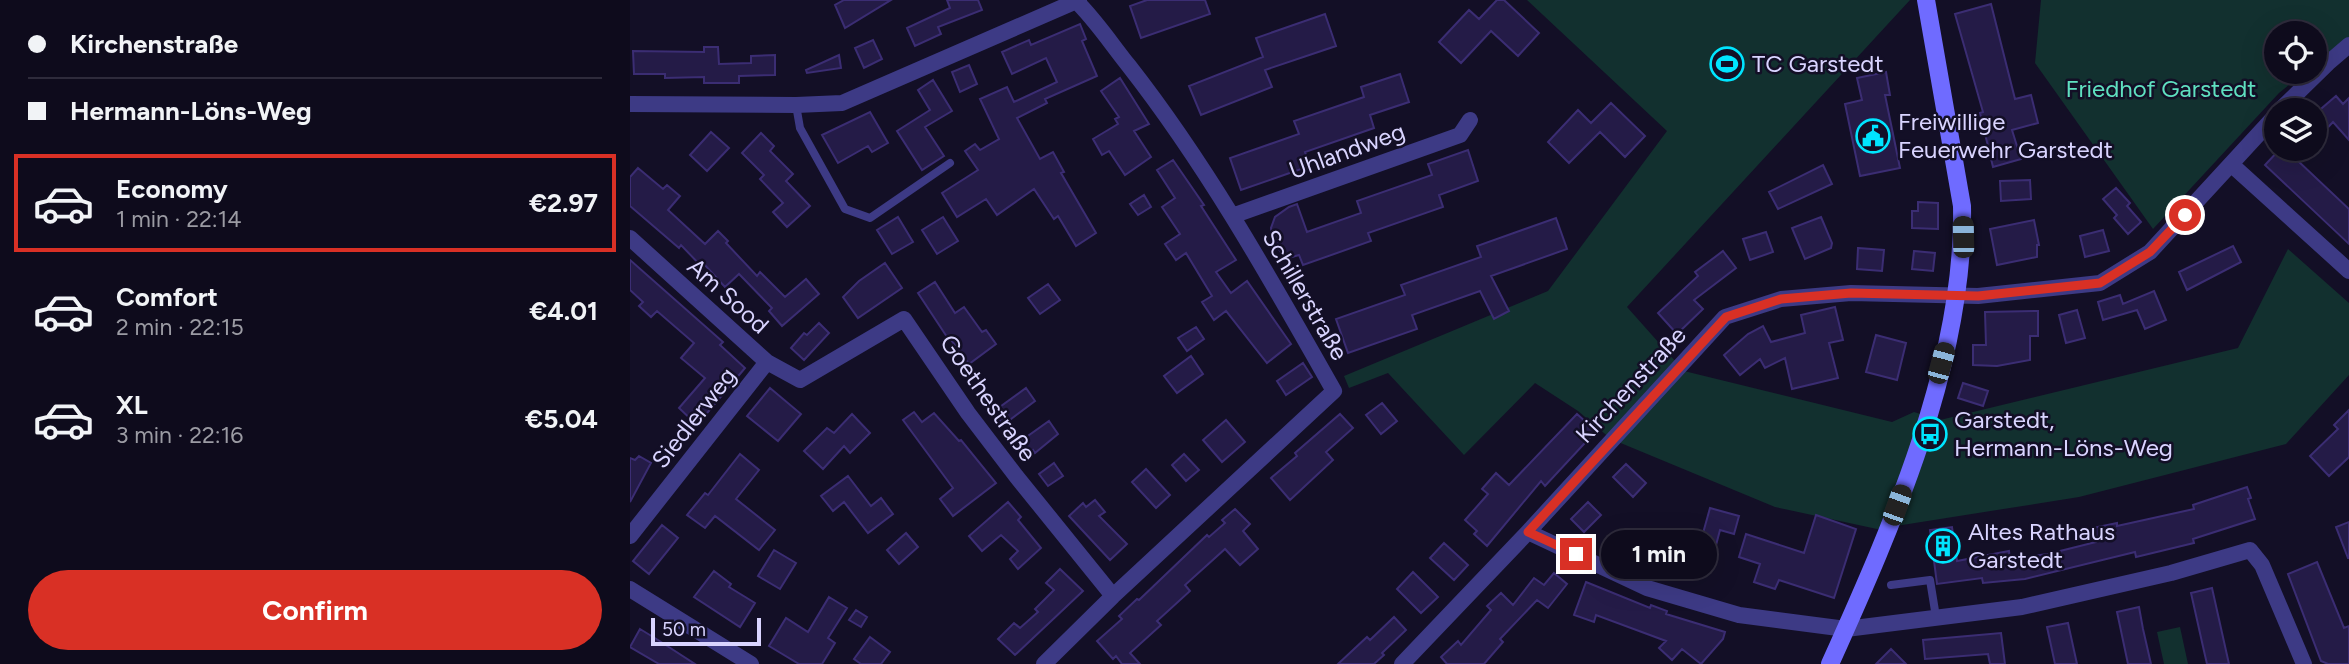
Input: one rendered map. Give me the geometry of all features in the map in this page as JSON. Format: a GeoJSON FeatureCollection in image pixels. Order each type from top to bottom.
{"type":"FeatureCollection","features":[{"type":"Feature","properties":{"kind":"street"},"geometry":{"type":"LineString","coordinates":[[630,104],[842,103],[1077,0]]}},
{"type":"Feature","properties":{"kind":"street","name":"Schillerstraße"},"geometry":{"type":"LineString","coordinates":[[1044,664],[1113,596],[1334,391],[1232,216],[1151,95],[1077,0]]}},
{"type":"Feature","properties":{"kind":"street"},"geometry":{"type":"LineString","coordinates":[[1830,664],[1892,520],[1929,416],[1957,297],[1963,237],[1962,206],[1926,0]]}},
{"type":"Feature","properties":{"kind":"street","name":"Kirchenstraße"},"geometry":{"type":"LineString","coordinates":[[2292,98],[2349,45]]}},
{"type":"Feature","properties":{"kind":"street","name":"Uhlandweg"},"geometry":{"type":"LineString","coordinates":[[1232,216],[1460,135],[1470,120]]}},
{"type":"Feature","properties":{"kind":"street","name":"Kirchenstraße"},"geometry":{"type":"LineString","coordinates":[[1402,664],[1726,317],[1792,298],[1851,293],[1957,297],[2100,283],[2150,252],[2264,128]]}},
{"type":"Feature","properties":{"kind":"street"},"geometry":{"type":"LineString","coordinates":[[2232,165],[2349,271]]}},
{"type":"Feature","properties":{"kind":"street","name":"Am Sood"},"geometry":{"type":"LineString","coordinates":[[630,238],[768,362],[800,380]]}},
{"type":"Feature","properties":{"kind":"street","name":"Goethestraße"},"geometry":{"type":"LineString","coordinates":[[800,380],[904,319],[968,413],[1030,496],[1113,596]]}},
{"type":"Feature","properties":{"kind":"street","name":"Siedlerweg"},"geometry":{"type":"LineString","coordinates":[[630,536],[768,362]]}},
{"type":"Feature","properties":{"kind":"street"},"geometry":{"type":"LineString","coordinates":[[1528,532],[1647,588],[1739,615],[1846,629],[2022,607],[2171,573],[2250,550],[2262,565],[2304,664]]}},
{"type":"Feature","properties":{"kind":"street"},"geometry":{"type":"LineString","coordinates":[[632,597],[751,664]]}},
{"type":"Feature","properties":{"kind":"lane"},"geometry":{"type":"LineString","coordinates":[[796,105],[800,128],[845,209],[870,218],[950,163]]}},
{"type":"Feature","properties":{"kind":"lane"},"geometry":{"type":"LineString","coordinates":[[1891,586],[1930,580],[1936,617]]}},
{"type":"Feature","properties":{"kind":"green space"},"geometry":{"type":"Polygon","coordinates":[[[1527,0],[1910,0],[1627,307],[1684,371],[1892,422],[1914,412],[1940,420],[2238,348],[2288,249],[2349,303],[2349,375],[2286,444],[2079,497],[1877,529],[1775,507],[1611,439],[1578,411],[1535,383],[1464,455],[1388,373],[1349,388],[1344,376],[1548,291],[1667,131],[1527,0]]]}},
{"type":"Feature","properties":{"kind":"green space","name":"Friedhof Garstedt"},"geometry":{"type":"Polygon","coordinates":[[[2041,0],[2349,0],[2349,38],[2327,55],[2327,21],[2264,21],[2264,84],[2290,84],[2274,98],[2264,98],[2264,109],[2153,229],[2035,63],[2041,0]]]}},
{"type":"Feature","properties":{"kind":"green space"},"geometry":{"type":"Polygon","coordinates":[[[2180,627],[2188,664],[2164,664],[2157,632],[2180,627]]]}},
{"type":"Feature","properties":{"kind":"building"},"geometry":{"type":"Polygon","coordinates":[[[844,0],[891,0],[845,28],[835,5],[844,0]]]}},
{"type":"Feature","properties":{"kind":"building"},"geometry":{"type":"Polygon","coordinates":[[[947,0],[978,0],[982,10],[938,27],[941,34],[915,46],[907,28],[950,8],[947,0]]]}},
{"type":"Feature","properties":{"kind":"building"},"geometry":{"type":"Polygon","coordinates":[[[1147,0],[1205,0],[1210,14],[1141,38],[1130,6],[1147,0]]]}},
{"type":"Feature","properties":{"kind":"building"},"geometry":{"type":"Polygon","coordinates":[[[1497,0],[1504,0],[1539,33],[1518,56],[1491,31],[1461,63],[1439,42],[1469,10],[1479,19],[1497,0]]]}},
{"type":"Feature","properties":{"kind":"building"},"geometry":{"type":"Polygon","coordinates":[[[1991,4],[2015,99],[2031,95],[2038,123],[2012,130],[2021,159],[1993,167],[1980,113],[1983,112],[1955,14],[1991,4]]]}},
{"type":"Feature","properties":{"kind":"building"},"geometry":{"type":"Polygon","coordinates":[[[1325,14],[1336,46],[1265,70],[1272,87],[1201,115],[1189,86],[1263,57],[1256,38],[1325,14]]]}},
{"type":"Feature","properties":{"kind":"building"},"geometry":{"type":"Polygon","coordinates":[[[1080,24],[1086,39],[1082,41],[1097,76],[1045,99],[1047,103],[1017,118],[1040,159],[1053,152],[1064,172],[1061,173],[1096,233],[1076,246],[1058,216],[1054,219],[1034,189],[997,215],[986,199],[957,217],[942,193],[978,170],[965,151],[975,144],[980,150],[999,139],[980,99],[1007,87],[1014,102],[1057,82],[1046,58],[1012,74],[1002,52],[1029,40],[1031,45],[1080,24]]]}},
{"type":"Feature","properties":{"kind":"building"},"geometry":{"type":"Polygon","coordinates":[[[873,40],[882,59],[864,68],[855,48],[873,40]]]}},
{"type":"Feature","properties":{"kind":"building"},"geometry":{"type":"Polygon","coordinates":[[[704,47],[718,47],[719,64],[751,63],[751,56],[775,55],[775,75],[739,76],[739,83],[704,83],[704,77],[665,78],[665,74],[634,74],[633,51],[704,52],[704,47]]]}},
{"type":"Feature","properties":{"kind":"building"},"geometry":{"type":"Polygon","coordinates":[[[839,55],[841,68],[807,73],[806,70],[839,55]]]}},
{"type":"Feature","properties":{"kind":"building"},"geometry":{"type":"Polygon","coordinates":[[[969,65],[977,84],[960,92],[952,72],[969,65]]]}},
{"type":"Feature","properties":{"kind":"building","name":"Freiwillige Feuerwehr Garstedt"},"geometry":{"type":"Polygon","coordinates":[[[1886,72],[1890,95],[1885,95],[1900,168],[1860,176],[1845,104],[1862,100],[1857,78],[1886,72]]]}},
{"type":"Feature","properties":{"kind":"building"},"geometry":{"type":"Polygon","coordinates":[[[1400,74],[1409,102],[1370,115],[1374,128],[1305,152],[1310,166],[1241,190],[1230,158],[1299,134],[1294,121],[1364,97],[1361,87],[1400,74]]]}},
{"type":"Feature","properties":{"kind":"building"},"geometry":{"type":"Polygon","coordinates":[[[1120,78],[1149,124],[1134,131],[1151,157],[1125,175],[1109,151],[1102,155],[1093,139],[1118,124],[1115,119],[1119,117],[1101,91],[1120,78]]]}},
{"type":"Feature","properties":{"kind":"building"},"geometry":{"type":"Polygon","coordinates":[[[933,80],[952,111],[925,127],[944,156],[922,170],[897,131],[930,110],[918,90],[933,80]]]}},
{"type":"Feature","properties":{"kind":"building"},"geometry":{"type":"Polygon","coordinates":[[[2336,96],[2343,104],[2349,98],[2349,140],[2333,122],[2327,128],[2327,104],[2336,96]]]}},
{"type":"Feature","properties":{"kind":"building"},"geometry":{"type":"Polygon","coordinates":[[[1611,103],[1645,136],[1625,157],[1600,132],[1569,163],[1548,142],[1578,110],[1591,123],[1611,103]]]}},
{"type":"Feature","properties":{"kind":"building"},"geometry":{"type":"Polygon","coordinates":[[[870,112],[888,143],[872,152],[868,146],[838,163],[822,135],[870,112]]]}},
{"type":"Feature","properties":{"kind":"building"},"geometry":{"type":"Polygon","coordinates":[[[711,132],[729,148],[707,171],[690,155],[711,132]]]}},
{"type":"Feature","properties":{"kind":"building"},"geometry":{"type":"Polygon","coordinates":[[[761,133],[774,146],[770,151],[793,174],[786,181],[810,206],[787,227],[773,212],[783,203],[760,179],[764,175],[742,153],[761,133]]]}},
{"type":"Feature","properties":{"kind":"building"},"geometry":{"type":"Polygon","coordinates":[[[1468,150],[1478,181],[1439,195],[1443,207],[1368,233],[1371,241],[1303,265],[1299,255],[1285,259],[1272,238],[1271,228],[1275,217],[1289,207],[1297,204],[1307,232],[1361,213],[1357,201],[1432,175],[1428,164],[1468,150]]]}},
{"type":"Feature","properties":{"kind":"building"},"geometry":{"type":"Polygon","coordinates":[[[1173,160],[1204,205],[1201,206],[1236,260],[1216,272],[1231,293],[1247,281],[1291,344],[1267,363],[1226,311],[1214,320],[1202,302],[1212,296],[1186,253],[1176,260],[1165,244],[1180,234],[1162,207],[1175,198],[1157,170],[1173,160]]]}},
{"type":"Feature","properties":{"kind":"building"},"geometry":{"type":"Polygon","coordinates":[[[2269,161],[2298,161],[2349,209],[2349,244],[2265,165],[2269,161]]]}},
{"type":"Feature","properties":{"kind":"building"},"geometry":{"type":"Polygon","coordinates":[[[1823,165],[1832,184],[1778,209],[1769,192],[1823,165]]]}},
{"type":"Feature","properties":{"kind":"building"},"geometry":{"type":"Polygon","coordinates":[[[638,168],[663,189],[667,185],[680,196],[668,210],[705,244],[718,231],[757,276],[760,272],[785,297],[806,279],[819,294],[782,326],[769,311],[772,308],[739,274],[725,287],[704,264],[701,266],[681,245],[679,248],[630,206],[630,177],[638,168]]]}},
{"type":"Feature","properties":{"kind":"building"},"geometry":{"type":"Polygon","coordinates":[[[2030,180],[2031,199],[2001,201],[2000,181],[2030,180]]]}},
{"type":"Feature","properties":{"kind":"building"},"geometry":{"type":"Polygon","coordinates":[[[2116,188],[2130,203],[2127,206],[2141,222],[2128,234],[2103,199],[2116,188]]]}},
{"type":"Feature","properties":{"kind":"building"},"geometry":{"type":"Polygon","coordinates":[[[1144,195],[1151,207],[1138,215],[1130,204],[1144,195]]]}},
{"type":"Feature","properties":{"kind":"building"},"geometry":{"type":"Polygon","coordinates":[[[1918,202],[1938,203],[1938,229],[1912,228],[1912,211],[1918,211],[1918,202]]]}},
{"type":"Feature","properties":{"kind":"building"},"geometry":{"type":"Polygon","coordinates":[[[898,217],[913,242],[892,254],[877,230],[898,217]]]}},
{"type":"Feature","properties":{"kind":"building"},"geometry":{"type":"Polygon","coordinates":[[[943,217],[958,241],[937,254],[922,230],[943,217]]]}},
{"type":"Feature","properties":{"kind":"building"},"geometry":{"type":"Polygon","coordinates":[[[1821,217],[1832,243],[1831,248],[1805,259],[1792,228],[1821,217]]]}},
{"type":"Feature","properties":{"kind":"building"},"geometry":{"type":"Polygon","coordinates":[[[1556,218],[1567,249],[1491,276],[1509,311],[1494,319],[1480,291],[1412,315],[1417,329],[1348,353],[1336,319],[1405,295],[1401,285],[1481,257],[1477,246],[1556,218]]]}},
{"type":"Feature","properties":{"kind":"building"},"geometry":{"type":"Polygon","coordinates":[[[2034,220],[2039,245],[2037,257],[1997,265],[1990,229],[2034,220]]]}},
{"type":"Feature","properties":{"kind":"building"},"geometry":{"type":"Polygon","coordinates":[[[2103,230],[2109,251],[2085,257],[2080,236],[2103,230]]]}},
{"type":"Feature","properties":{"kind":"building"},"geometry":{"type":"Polygon","coordinates":[[[1766,232],[1773,252],[1750,260],[1743,239],[1766,232]]]}},
{"type":"Feature","properties":{"kind":"building"},"geometry":{"type":"Polygon","coordinates":[[[2233,246],[2241,262],[2187,290],[2179,272],[2233,246]]]}},
{"type":"Feature","properties":{"kind":"building"},"geometry":{"type":"Polygon","coordinates":[[[1858,248],[1884,250],[1882,271],[1857,269],[1858,248]]]}},
{"type":"Feature","properties":{"kind":"building"},"geometry":{"type":"Polygon","coordinates":[[[1723,251],[1736,268],[1694,300],[1703,309],[1677,334],[1658,313],[1698,276],[1695,272],[1723,251]]]}},
{"type":"Feature","properties":{"kind":"building"},"geometry":{"type":"Polygon","coordinates":[[[1914,251],[1935,253],[1933,271],[1912,269],[1914,251]]]}},
{"type":"Feature","properties":{"kind":"building"},"geometry":{"type":"Polygon","coordinates":[[[630,260],[723,342],[720,345],[745,368],[697,425],[679,408],[705,378],[681,358],[694,343],[657,311],[651,317],[639,306],[643,302],[630,290],[630,260]]]}},
{"type":"Feature","properties":{"kind":"building"},"geometry":{"type":"Polygon","coordinates":[[[885,263],[902,288],[858,318],[843,297],[859,281],[885,263]]]}},
{"type":"Feature","properties":{"kind":"building"},"geometry":{"type":"Polygon","coordinates":[[[935,282],[955,313],[964,307],[982,332],[986,330],[996,344],[969,364],[947,337],[918,293],[935,282]]]}},
{"type":"Feature","properties":{"kind":"building"},"geometry":{"type":"Polygon","coordinates":[[[1048,284],[1060,300],[1040,314],[1028,298],[1048,284]]]}},
{"type":"Feature","properties":{"kind":"building"},"geometry":{"type":"Polygon","coordinates":[[[2154,291],[2166,320],[2145,329],[2137,310],[2103,320],[2098,302],[2120,295],[2123,304],[2154,291]]]}},
{"type":"Feature","properties":{"kind":"building"},"geometry":{"type":"Polygon","coordinates":[[[1835,307],[1843,340],[1829,343],[1838,378],[1792,389],[1785,358],[1765,368],[1760,359],[1740,375],[1724,355],[1748,334],[1763,326],[1771,342],[1805,333],[1801,315],[1835,307]]]}},
{"type":"Feature","properties":{"kind":"building"},"geometry":{"type":"Polygon","coordinates":[[[2077,310],[2085,338],[2066,343],[2059,315],[2077,310]]]}},
{"type":"Feature","properties":{"kind":"building"},"geometry":{"type":"Polygon","coordinates":[[[2038,311],[2038,336],[2030,336],[2030,360],[1997,366],[1973,365],[1973,345],[1986,345],[1985,312],[2038,311]]]}},
{"type":"Feature","properties":{"kind":"building"},"geometry":{"type":"Polygon","coordinates":[[[819,323],[829,333],[804,360],[791,348],[804,333],[807,335],[819,323]]]}},
{"type":"Feature","properties":{"kind":"building"},"geometry":{"type":"Polygon","coordinates":[[[1196,327],[1204,339],[1187,351],[1178,338],[1196,327]]]}},
{"type":"Feature","properties":{"kind":"building"},"geometry":{"type":"Polygon","coordinates":[[[1876,335],[1906,343],[1897,380],[1866,372],[1876,335]]]}},
{"type":"Feature","properties":{"kind":"building"},"geometry":{"type":"Polygon","coordinates":[[[1191,356],[1203,374],[1177,393],[1164,376],[1191,356]]]}},
{"type":"Feature","properties":{"kind":"building"},"geometry":{"type":"Polygon","coordinates":[[[1303,363],[1312,377],[1286,395],[1277,381],[1303,363]]]}},
{"type":"Feature","properties":{"kind":"building"},"geometry":{"type":"Polygon","coordinates":[[[1963,383],[1988,391],[1983,406],[1958,398],[1963,383]]]}},
{"type":"Feature","properties":{"kind":"building"},"geometry":{"type":"Polygon","coordinates":[[[770,388],[801,414],[778,441],[747,416],[770,388]]]}},
{"type":"Feature","properties":{"kind":"building"},"geometry":{"type":"Polygon","coordinates":[[[1026,388],[1035,401],[1003,425],[993,412],[1026,388]]]}},
{"type":"Feature","properties":{"kind":"building"},"geometry":{"type":"Polygon","coordinates":[[[1382,403],[1397,421],[1381,434],[1366,415],[1382,403]]]}},
{"type":"Feature","properties":{"kind":"building"},"geometry":{"type":"Polygon","coordinates":[[[2349,410],[2349,457],[2329,476],[2310,456],[2338,429],[2334,425],[2349,410]]]}},
{"type":"Feature","properties":{"kind":"building"},"geometry":{"type":"Polygon","coordinates":[[[914,412],[922,422],[934,413],[959,441],[961,440],[996,483],[953,516],[940,499],[953,488],[903,420],[914,412]]]}},
{"type":"Feature","properties":{"kind":"building"},"geometry":{"type":"Polygon","coordinates":[[[852,414],[870,433],[850,453],[844,446],[823,469],[804,451],[827,428],[834,433],[852,414]]]}},
{"type":"Feature","properties":{"kind":"building"},"geometry":{"type":"Polygon","coordinates":[[[1340,414],[1353,428],[1326,452],[1333,460],[1290,500],[1271,478],[1340,414]]]}},
{"type":"Feature","properties":{"kind":"building"},"geometry":{"type":"Polygon","coordinates":[[[1577,414],[1596,431],[1545,486],[1541,481],[1487,546],[1474,534],[1477,531],[1465,520],[1488,494],[1482,489],[1496,473],[1509,485],[1577,414]]]}},
{"type":"Feature","properties":{"kind":"building"},"geometry":{"type":"Polygon","coordinates":[[[1226,420],[1245,442],[1222,462],[1203,440],[1226,420]]]}},
{"type":"Feature","properties":{"kind":"building"},"geometry":{"type":"Polygon","coordinates":[[[1049,421],[1058,434],[1035,453],[1033,450],[1026,455],[1018,443],[1049,421]]]}},
{"type":"Feature","properties":{"kind":"building"},"geometry":{"type":"Polygon","coordinates":[[[740,454],[759,470],[736,499],[775,530],[759,550],[715,516],[705,528],[687,515],[705,493],[708,495],[740,454]]]}},
{"type":"Feature","properties":{"kind":"building"},"geometry":{"type":"Polygon","coordinates":[[[1184,454],[1199,470],[1186,481],[1172,465],[1184,454]]]}},
{"type":"Feature","properties":{"kind":"building"},"geometry":{"type":"Polygon","coordinates":[[[639,456],[651,463],[630,502],[630,458],[635,460],[639,456]]]}},
{"type":"Feature","properties":{"kind":"building"},"geometry":{"type":"Polygon","coordinates":[[[1054,463],[1063,476],[1048,486],[1039,474],[1054,463]]]}},
{"type":"Feature","properties":{"kind":"building"},"geometry":{"type":"Polygon","coordinates":[[[1626,464],[1646,483],[1633,497],[1613,477],[1626,464]]]}},
{"type":"Feature","properties":{"kind":"building"},"geometry":{"type":"Polygon","coordinates":[[[1146,469],[1170,495],[1156,508],[1132,482],[1146,469]]]}},
{"type":"Feature","properties":{"kind":"building"},"geometry":{"type":"Polygon","coordinates":[[[848,476],[871,506],[881,498],[893,514],[868,533],[844,502],[833,511],[821,496],[848,476]]]}},
{"type":"Feature","properties":{"kind":"building"},"geometry":{"type":"Polygon","coordinates":[[[2247,487],[2255,519],[2193,539],[2194,543],[2136,557],[2135,552],[2025,579],[1983,583],[1982,578],[1937,584],[1930,530],[1952,527],[1957,561],[2009,551],[2010,559],[2048,554],[2096,542],[2093,528],[2117,523],[2117,526],[2194,509],[2193,505],[2247,487]]]}},
{"type":"Feature","properties":{"kind":"building"},"geometry":{"type":"Polygon","coordinates":[[[1095,500],[1105,512],[1099,516],[1127,544],[1110,560],[1069,516],[1083,503],[1086,507],[1095,500]]]}},
{"type":"Feature","properties":{"kind":"building"},"geometry":{"type":"Polygon","coordinates":[[[1008,502],[1021,517],[1018,520],[1041,548],[1018,569],[1010,559],[1018,551],[1001,535],[982,551],[969,536],[1008,502]]]}},
{"type":"Feature","properties":{"kind":"building"},"geometry":{"type":"Polygon","coordinates":[[[1588,502],[1601,515],[1584,532],[1571,519],[1588,502]]]}},
{"type":"Feature","properties":{"kind":"building"},"geometry":{"type":"Polygon","coordinates":[[[1710,508],[1739,516],[1734,534],[1720,530],[1715,549],[1700,544],[1710,508]]]}},
{"type":"Feature","properties":{"kind":"building"},"geometry":{"type":"Polygon","coordinates":[[[1235,509],[1250,524],[1243,531],[1258,549],[1240,565],[1225,549],[1185,585],[1190,591],[1157,621],[1161,625],[1130,653],[1140,664],[1122,664],[1116,656],[1113,659],[1097,641],[1122,619],[1119,616],[1137,599],[1207,535],[1209,537],[1225,523],[1222,520],[1235,509]]]}},
{"type":"Feature","properties":{"kind":"building"},"geometry":{"type":"Polygon","coordinates":[[[1816,515],[1856,529],[1834,598],[1779,580],[1775,589],[1754,582],[1760,564],[1739,557],[1746,534],[1804,553],[1816,515]]]}},
{"type":"Feature","properties":{"kind":"building"},"geometry":{"type":"Polygon","coordinates":[[[2349,522],[2349,558],[2348,558],[2336,527],[2349,522]]]}},
{"type":"Feature","properties":{"kind":"building"},"geometry":{"type":"Polygon","coordinates":[[[662,525],[678,538],[649,574],[633,561],[662,525]]]}},
{"type":"Feature","properties":{"kind":"building"},"geometry":{"type":"Polygon","coordinates":[[[906,533],[918,547],[899,564],[887,550],[906,533]]]}},
{"type":"Feature","properties":{"kind":"building"},"geometry":{"type":"Polygon","coordinates":[[[1639,538],[1671,551],[1673,545],[1700,552],[1694,574],[1633,552],[1639,538]]]}},
{"type":"Feature","properties":{"kind":"building"},"geometry":{"type":"Polygon","coordinates":[[[1444,543],[1468,565],[1454,580],[1430,558],[1444,543]]]}},
{"type":"Feature","properties":{"kind":"building"},"geometry":{"type":"Polygon","coordinates":[[[774,550],[796,563],[780,589],[758,576],[774,550]]]}},
{"type":"Feature","properties":{"kind":"building"},"geometry":{"type":"Polygon","coordinates":[[[2317,562],[2344,628],[2349,626],[2349,664],[2328,664],[2321,661],[2288,574],[2317,562]]]}},
{"type":"Feature","properties":{"kind":"building"},"geometry":{"type":"Polygon","coordinates":[[[1060,569],[1083,591],[1015,655],[998,639],[1014,623],[1020,628],[1038,612],[1035,609],[1054,590],[1046,583],[1060,569]]]}},
{"type":"Feature","properties":{"kind":"building"},"geometry":{"type":"Polygon","coordinates":[[[714,571],[731,584],[729,587],[755,603],[740,627],[694,597],[714,571]]]}},
{"type":"Feature","properties":{"kind":"building"},"geometry":{"type":"Polygon","coordinates":[[[1413,572],[1438,597],[1421,613],[1397,589],[1413,572]]]}},
{"type":"Feature","properties":{"kind":"building"},"geometry":{"type":"Polygon","coordinates":[[[1554,573],[1567,584],[1548,608],[1537,600],[1500,639],[1503,642],[1484,664],[1447,664],[1441,657],[1458,641],[1461,645],[1491,610],[1487,606],[1501,593],[1513,605],[1534,578],[1544,585],[1554,573]]]}},
{"type":"Feature","properties":{"kind":"building"},"geometry":{"type":"Polygon","coordinates":[[[1586,582],[1650,608],[1651,605],[1667,611],[1666,614],[1725,632],[1723,639],[1701,664],[1682,649],[1672,660],[1659,648],[1666,641],[1596,615],[1594,622],[1574,615],[1586,582]]]}},
{"type":"Feature","properties":{"kind":"building"},"geometry":{"type":"Polygon","coordinates":[[[2212,588],[2229,664],[2207,664],[2191,593],[2212,588]]]}},
{"type":"Feature","properties":{"kind":"building"},"geometry":{"type":"Polygon","coordinates":[[[829,597],[847,608],[828,638],[835,643],[822,664],[799,664],[769,646],[786,618],[808,632],[829,597]]]}},
{"type":"Feature","properties":{"kind":"building"},"geometry":{"type":"Polygon","coordinates":[[[2139,607],[2151,664],[2128,664],[2117,612],[2139,607]]]}},
{"type":"Feature","properties":{"kind":"building"},"geometry":{"type":"Polygon","coordinates":[[[856,610],[867,617],[861,627],[849,620],[856,610]]]}},
{"type":"Feature","properties":{"kind":"building"},"geometry":{"type":"Polygon","coordinates":[[[1394,617],[1406,630],[1374,664],[1338,664],[1367,637],[1370,640],[1394,617]]]}},
{"type":"Feature","properties":{"kind":"building"},"geometry":{"type":"Polygon","coordinates":[[[2068,623],[2077,664],[2055,664],[2047,627],[2068,623]]]}},
{"type":"Feature","properties":{"kind":"building"},"geometry":{"type":"Polygon","coordinates":[[[640,629],[695,664],[659,664],[630,647],[640,629]]]}},
{"type":"Feature","properties":{"kind":"building"},"geometry":{"type":"Polygon","coordinates":[[[2001,633],[2005,664],[1990,664],[1988,654],[1925,659],[1923,640],[2001,633]]]}},
{"type":"Feature","properties":{"kind":"building"},"geometry":{"type":"Polygon","coordinates":[[[870,637],[890,652],[881,664],[861,664],[854,659],[870,637]]]}},
{"type":"Feature","properties":{"kind":"building"},"geometry":{"type":"Polygon","coordinates":[[[1891,649],[1906,664],[1876,664],[1891,649]]]}},
{"type":"Feature","properties":{"kind":"place","name":"TC Garstedt"},"geometry":{"type":"Point","coordinates":[1727,64]}},
{"type":"Feature","properties":{"kind":"place","name":"Freiwillige Feuerwehr Garstedt"},"geometry":{"type":"Point","coordinates":[1873,136]}},
{"type":"Feature","properties":{"kind":"place","name":"Garstedt, Hermann-Löns-Weg"},"geometry":{"type":"Point","coordinates":[1930,434]}},
{"type":"Feature","properties":{"kind":"place","name":"Altes Rathaus Garstedt"},"geometry":{"type":"Point","coordinates":[1943,546]}},
{"type":"Feature","properties":{"kind":"route"},"geometry":{"type":"LineString","coordinates":[[1576,554],[1528,532],[1726,317],[1781,299],[1851,293],[1978,296],[2100,283],[2150,252],[2185,215]]}}]}
